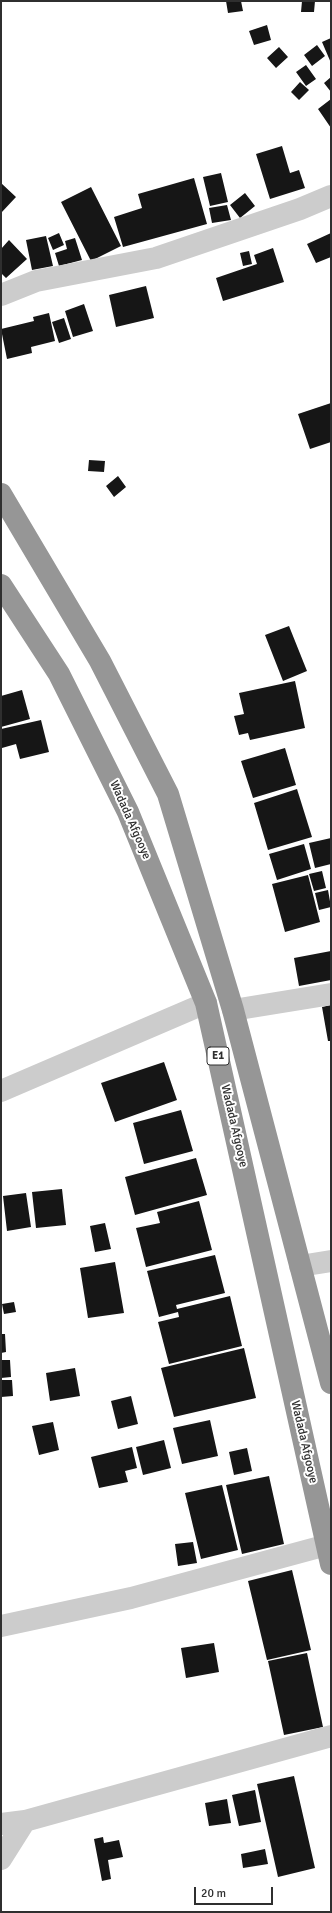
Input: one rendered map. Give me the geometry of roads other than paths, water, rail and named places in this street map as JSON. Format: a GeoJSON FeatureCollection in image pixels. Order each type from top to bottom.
{"type":"FeatureCollection","features":[{"type":"Feature","properties":{"kind":"highway","name":"E1"},"geometry":{"type":"LineString","coordinates":[[1,494],[100,661],[168,794],[233,1010],[331,1383]]}},
{"type":"Feature","properties":{"kind":"highway","name":"Wadada Afgooye"},"geometry":{"type":"LineString","coordinates":[[1,585],[59,674],[121,798],[206,1003],[329,1555]]}},
{"type":"Feature","properties":{"kind":"street"},"geometry":{"type":"LineString","coordinates":[[1,295],[36,281],[156,258],[300,209],[331,196]]}},
{"type":"Feature","properties":{"kind":"street"},"geometry":{"type":"LineString","coordinates":[[233,1010],[331,994]]}},
{"type":"Feature","properties":{"kind":"street"},"geometry":{"type":"LineString","coordinates":[[1,1091],[206,1003]]}},
{"type":"Feature","properties":{"kind":"street"},"geometry":{"type":"LineString","coordinates":[[300,1266],[331,1261]]}},
{"type":"Feature","properties":{"kind":"street"},"geometry":{"type":"LineString","coordinates":[[1,1626],[329,1555]]}},
{"type":"Feature","properties":{"kind":"street"},"geometry":{"type":"LineString","coordinates":[[1,1824],[25,1821],[331,1736]]}},
{"type":"Feature","properties":{"kind":"street"},"geometry":{"type":"LineString","coordinates":[[1,1859],[25,1821]]}}]}
